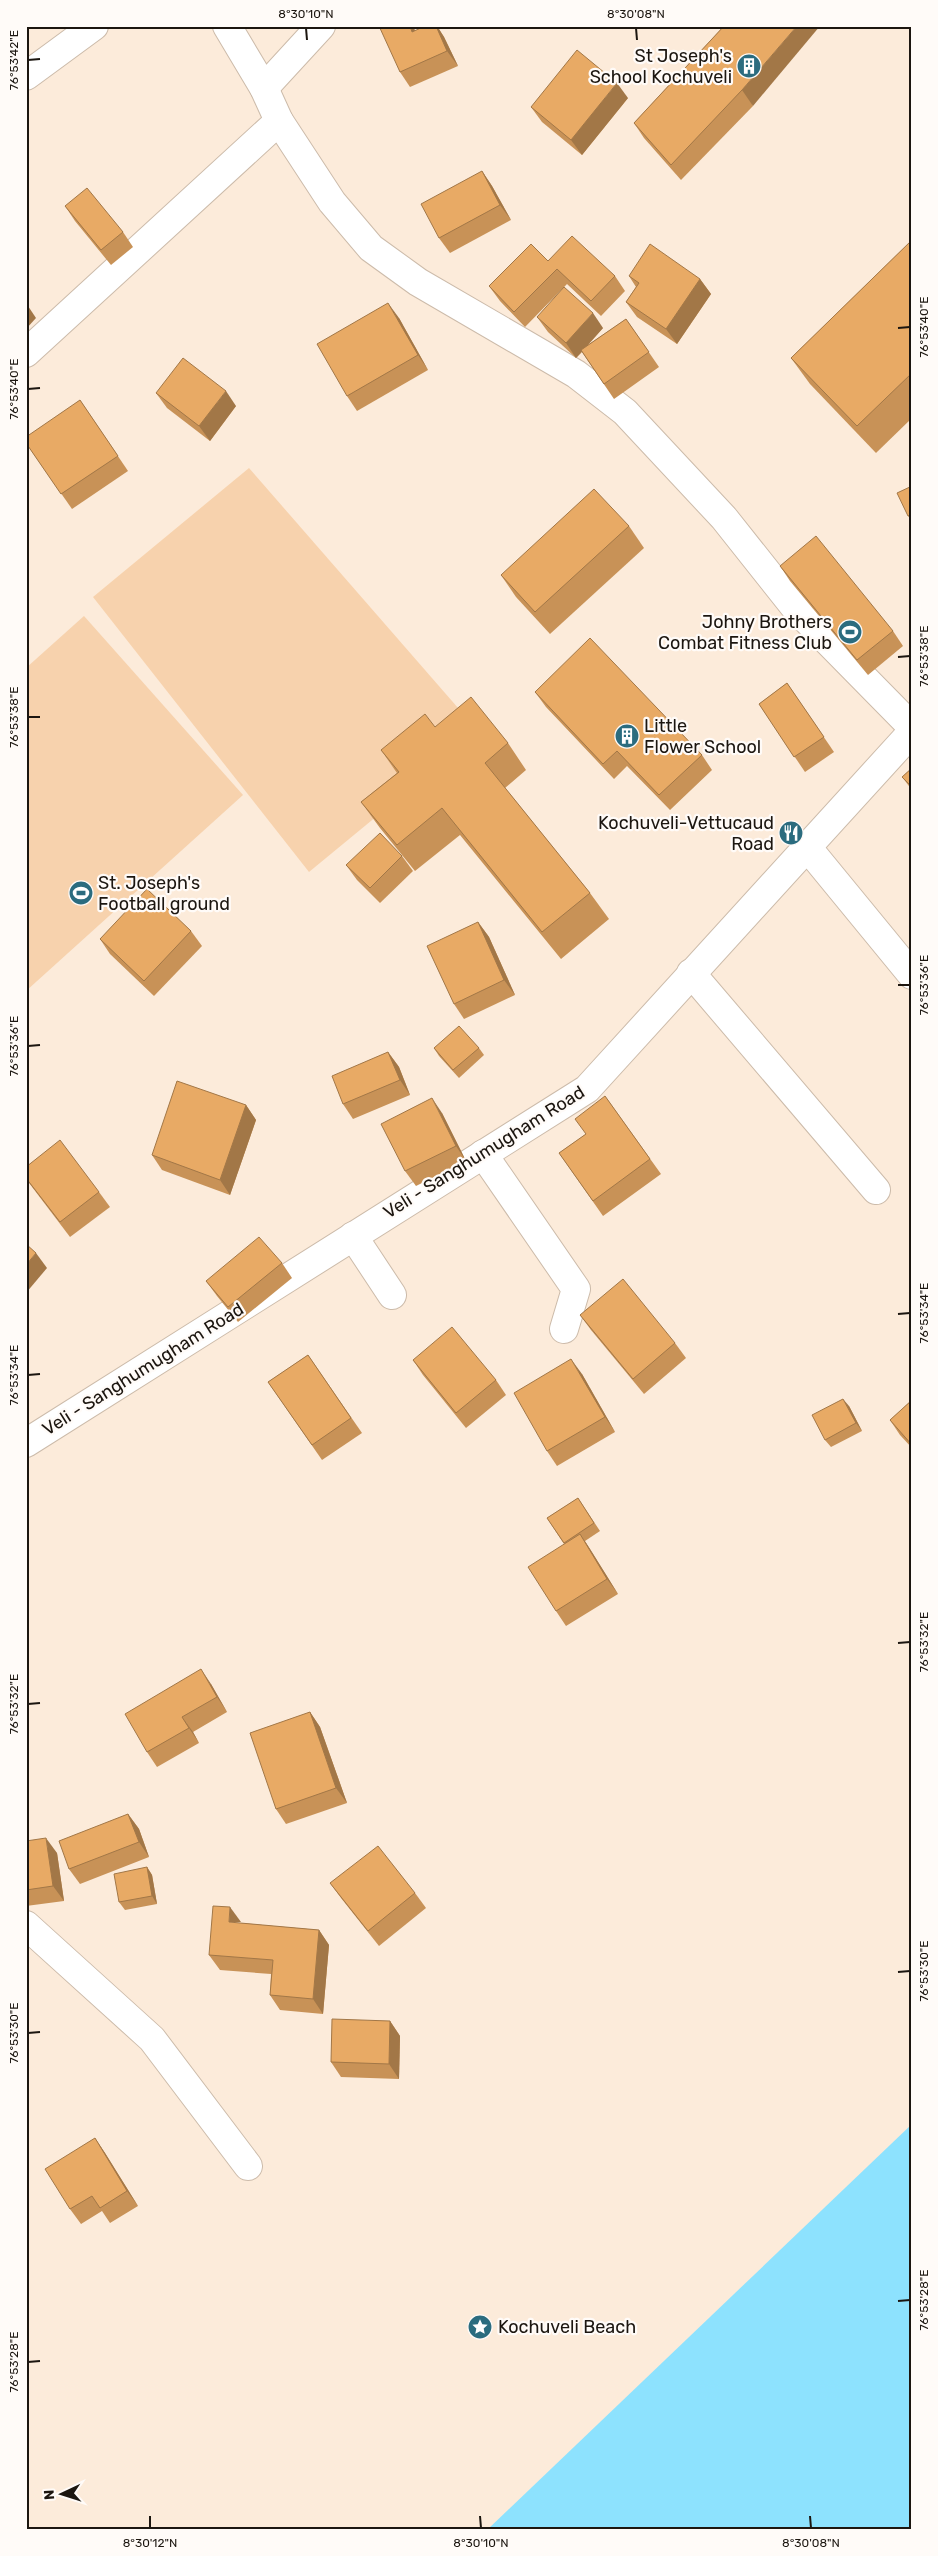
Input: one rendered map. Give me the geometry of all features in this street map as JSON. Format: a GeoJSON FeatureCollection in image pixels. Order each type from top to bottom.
{"type":"FeatureCollection","features":[{"type":"Feature","properties":{"kind":"street"},"geometry":{"type":"LineString","coordinates":[[26,76],[94,26]]}},
{"type":"Feature","properties":{"kind":"street"},"geometry":{"type":"LineString","coordinates":[[227,26],[264,88],[279,121],[332,202],[371,248],[418,282],[576,374],[625,412],[724,518],[797,610],[912,728]]}},
{"type":"Feature","properties":{"kind":"street"},"geometry":{"type":"LineString","coordinates":[[264,88],[321,26]]}},
{"type":"Feature","properties":{"kind":"street"},"geometry":{"type":"LineString","coordinates":[[26,353],[279,121]]}},
{"type":"Feature","properties":{"kind":"street","name":"Veli - Sanghumugham Road"},"geometry":{"type":"LineString","coordinates":[[26,1443],[587,1088],[912,732]]}},
{"type":"Feature","properties":{"kind":"street"},"geometry":{"type":"LineString","coordinates":[[807,847],[912,975]]}},
{"type":"Feature","properties":{"kind":"street"},"geometry":{"type":"LineString","coordinates":[[691,974],[876,1190]]}},
{"type":"Feature","properties":{"kind":"street"},"geometry":{"type":"LineString","coordinates":[[483,1154],[576,1289],[564,1329]]}},
{"type":"Feature","properties":{"kind":"street"},"geometry":{"type":"LineString","coordinates":[[353,1236],[392,1295]]}},
{"type":"Feature","properties":{"kind":"street"},"geometry":{"type":"LineString","coordinates":[[26,1925],[152,2039],[248,2166]]}},
{"type":"Feature","properties":{"kind":"shaded area"},"geometry":{"type":"Polygon","coordinates":[[[249,468],[479,732],[309,872],[93,597],[249,468]]]}},
{"type":"Feature","properties":{"kind":"shaded area","name":"St. Joseph's Football ground"},"geometry":{"type":"Polygon","coordinates":[[[84,616],[243,795],[26,991],[26,668],[84,616]]]}},
{"type":"Feature","properties":{"kind":"water"},"geometry":{"type":"Polygon","coordinates":[[[912,2124],[912,2530],[487,2530],[912,2124]]]}},
{"type":"Feature","properties":{"kind":"building"},"geometry":{"type":"Polygon","coordinates":[[[379,26],[410,26],[412,32],[425,26],[436,26],[447,51],[400,72],[379,26]]]}},
{"type":"Feature","properties":{"kind":"building","name":"St Joseph's School Kochuveli"},"geometry":{"type":"Polygon","coordinates":[[[724,26],[797,26],[742,90],[671,165],[634,123],[724,26]]]}},
{"type":"Feature","properties":{"kind":"building"},"geometry":{"type":"Polygon","coordinates":[[[577,50],[617,83],[571,140],[531,107],[577,50]]]}},
{"type":"Feature","properties":{"kind":"building"},"geometry":{"type":"Polygon","coordinates":[[[482,171],[500,205],[439,238],[421,204],[482,171]]]}},
{"type":"Feature","properties":{"kind":"building"},"geometry":{"type":"Polygon","coordinates":[[[87,188],[123,232],[101,250],[65,206],[87,188]]]}},
{"type":"Feature","properties":{"kind":"building"},"geometry":{"type":"Polygon","coordinates":[[[572,236],[615,276],[591,301],[557,269],[514,312],[489,286],[531,244],[548,261],[572,236]]]}},
{"type":"Feature","properties":{"kind":"building"},"geometry":{"type":"Polygon","coordinates":[[[912,240],[912,373],[857,426],[791,358],[912,240]]]}},
{"type":"Feature","properties":{"kind":"building"},"geometry":{"type":"Polygon","coordinates":[[[650,244],[700,279],[666,329],[626,302],[639,283],[629,276],[650,244]]]}},
{"type":"Feature","properties":{"kind":"building"},"geometry":{"type":"Polygon","coordinates":[[[564,287],[593,313],[566,343],[537,317],[564,287]]]}},
{"type":"Feature","properties":{"kind":"building"},"geometry":{"type":"Polygon","coordinates":[[[388,303],[418,355],[347,396],[317,344],[388,303]]]}},
{"type":"Feature","properties":{"kind":"building"},"geometry":{"type":"Polygon","coordinates":[[[626,319],[649,352],[604,384],[581,350],[626,319]]]}},
{"type":"Feature","properties":{"kind":"building"},"geometry":{"type":"Polygon","coordinates":[[[183,358],[226,391],[199,426],[156,393],[183,358]]]}},
{"type":"Feature","properties":{"kind":"building"},"geometry":{"type":"Polygon","coordinates":[[[80,400],[118,456],[61,494],[26,443],[26,437],[80,400]]]}},
{"type":"Feature","properties":{"kind":"building"},"geometry":{"type":"Polygon","coordinates":[[[912,486],[912,514],[908,516],[897,493],[912,486]]]}},
{"type":"Feature","properties":{"kind":"building"},"geometry":{"type":"Polygon","coordinates":[[[594,489],[629,526],[535,612],[501,575],[594,489]]]}},
{"type":"Feature","properties":{"kind":"building"},"geometry":{"type":"Polygon","coordinates":[[[816,536],[893,631],[857,660],[780,566],[816,536]]]}},
{"type":"Feature","properties":{"kind":"building","name":"Little Flower School"},"geometry":{"type":"Polygon","coordinates":[[[590,638],[702,755],[659,795],[617,751],[603,764],[535,692],[590,638]]]}},
{"type":"Feature","properties":{"kind":"building"},"geometry":{"type":"Polygon","coordinates":[[[787,683],[824,737],[794,757],[759,704],[787,683]]]}},
{"type":"Feature","properties":{"kind":"building"},"geometry":{"type":"Polygon","coordinates":[[[471,697],[508,743],[485,763],[590,893],[542,932],[442,808],[397,845],[361,802],[399,772],[381,750],[425,714],[435,727],[471,697]]]}},
{"type":"Feature","properties":{"kind":"building"},"geometry":{"type":"Polygon","coordinates":[[[912,768],[912,787],[902,777],[912,768]]]}},
{"type":"Feature","properties":{"kind":"building"},"geometry":{"type":"Polygon","coordinates":[[[380,833],[402,856],[370,888],[346,865],[380,833]]]}},
{"type":"Feature","properties":{"kind":"building"},"geometry":{"type":"Polygon","coordinates":[[[147,889],[191,931],[144,981],[100,939],[147,889]]]}},
{"type":"Feature","properties":{"kind":"building"},"geometry":{"type":"Polygon","coordinates":[[[478,922],[504,980],[454,1004],[427,946],[478,922]]]}},
{"type":"Feature","properties":{"kind":"building"},"geometry":{"type":"Polygon","coordinates":[[[459,1026],[479,1048],[453,1070],[434,1048],[459,1026]]]}},
{"type":"Feature","properties":{"kind":"building"},"geometry":{"type":"Polygon","coordinates":[[[388,1052],[400,1080],[343,1104],[332,1076],[388,1052]]]}},
{"type":"Feature","properties":{"kind":"building"},"geometry":{"type":"Polygon","coordinates":[[[177,1081],[246,1105],[220,1180],[152,1155],[177,1081]]]}},
{"type":"Feature","properties":{"kind":"building"},"geometry":{"type":"Polygon","coordinates":[[[605,1096],[650,1159],[593,1201],[559,1153],[586,1134],[575,1119],[605,1096]]]}},
{"type":"Feature","properties":{"kind":"building"},"geometry":{"type":"Polygon","coordinates":[[[432,1098],[456,1146],[405,1171],[381,1124],[432,1098]]]}},
{"type":"Feature","properties":{"kind":"building"},"geometry":{"type":"Polygon","coordinates":[[[60,1140],[99,1192],[60,1222],[26,1178],[26,1167],[60,1140]]]}},
{"type":"Feature","properties":{"kind":"building"},"geometry":{"type":"Polygon","coordinates":[[[259,1237],[282,1263],[228,1307],[206,1281],[259,1237]]]}},
{"type":"Feature","properties":{"kind":"building"},"geometry":{"type":"Polygon","coordinates":[[[26,1244],[36,1253],[26,1265],[26,1244]]]}},
{"type":"Feature","properties":{"kind":"building"},"geometry":{"type":"Polygon","coordinates":[[[623,1279],[675,1343],[633,1379],[580,1315],[623,1279]]]}},
{"type":"Feature","properties":{"kind":"building"},"geometry":{"type":"Polygon","coordinates":[[[452,1327],[496,1380],[456,1413],[413,1360],[452,1327]]]}},
{"type":"Feature","properties":{"kind":"building"},"geometry":{"type":"Polygon","coordinates":[[[308,1355],[351,1418],[312,1445],[268,1382],[308,1355]]]}},
{"type":"Feature","properties":{"kind":"building"},"geometry":{"type":"Polygon","coordinates":[[[571,1359],[605,1417],[547,1451],[514,1393],[571,1359]]]}},
{"type":"Feature","properties":{"kind":"building"},"geometry":{"type":"Polygon","coordinates":[[[843,1399],[856,1423],[825,1440],[812,1415],[843,1399]]]}},
{"type":"Feature","properties":{"kind":"building"},"geometry":{"type":"Polygon","coordinates":[[[912,1400],[912,1445],[890,1420],[912,1400]]]}},
{"type":"Feature","properties":{"kind":"building"},"geometry":{"type":"Polygon","coordinates":[[[578,1498],[594,1523],[564,1543],[547,1518],[578,1498]]]}},
{"type":"Feature","properties":{"kind":"building"},"geometry":{"type":"Polygon","coordinates":[[[580,1534],[607,1579],[556,1611],[528,1567],[580,1534]]]}},
{"type":"Feature","properties":{"kind":"building"},"geometry":{"type":"Polygon","coordinates":[[[201,1669],[217,1697],[182,1717],[189,1728],[147,1752],[125,1714],[201,1669]]]}},
{"type":"Feature","properties":{"kind":"building"},"geometry":{"type":"Polygon","coordinates":[[[310,1712],[336,1788],[276,1809],[250,1733],[310,1712]]]}},
{"type":"Feature","properties":{"kind":"building"},"geometry":{"type":"Polygon","coordinates":[[[128,1814],[139,1842],[69,1869],[59,1841],[128,1814]]]}},
{"type":"Feature","properties":{"kind":"building"},"geometry":{"type":"Polygon","coordinates":[[[46,1838],[53,1886],[26,1890],[26,1841],[46,1838]]]}},
{"type":"Feature","properties":{"kind":"building"},"geometry":{"type":"Polygon","coordinates":[[[378,1846],[415,1893],[368,1931],[330,1883],[378,1846]]]}},
{"type":"Feature","properties":{"kind":"building"},"geometry":{"type":"Polygon","coordinates":[[[147,1867],[152,1896],[119,1902],[114,1874],[147,1867]]]}},
{"type":"Feature","properties":{"kind":"building"},"geometry":{"type":"Polygon","coordinates":[[[213,1906],[230,1907],[229,1922],[319,1930],[313,1999],[270,1995],[273,1960],[209,1955],[213,1906]]]}},
{"type":"Feature","properties":{"kind":"building"},"geometry":{"type":"Polygon","coordinates":[[[332,2019],[390,2021],[389,2064],[331,2062],[332,2019]]]}},
{"type":"Feature","properties":{"kind":"building"},"geometry":{"type":"Polygon","coordinates":[[[95,2138],[127,2191],[100,2208],[92,2196],[70,2209],[45,2169],[95,2138]]]}},
{"type":"Feature","properties":{"kind":"place","name":"St Joseph's School Kochuveli"},"geometry":{"type":"Point","coordinates":[749,66]}},
{"type":"Feature","properties":{"kind":"place","name":"Johny Brothers Combat Fitness Club"},"geometry":{"type":"Point","coordinates":[850,632]}},
{"type":"Feature","properties":{"kind":"place","name":"Little Flower School"},"geometry":{"type":"Point","coordinates":[627,736]}},
{"type":"Feature","properties":{"kind":"place","name":"Kochuveli-Vettucaud Road"},"geometry":{"type":"Point","coordinates":[791,833]}},
{"type":"Feature","properties":{"kind":"place","name":"St. Joseph's Football ground"},"geometry":{"type":"Point","coordinates":[81,893]}},
{"type":"Feature","properties":{"kind":"place","name":"Kochuveli Beach"},"geometry":{"type":"Point","coordinates":[480,2327]}}]}
